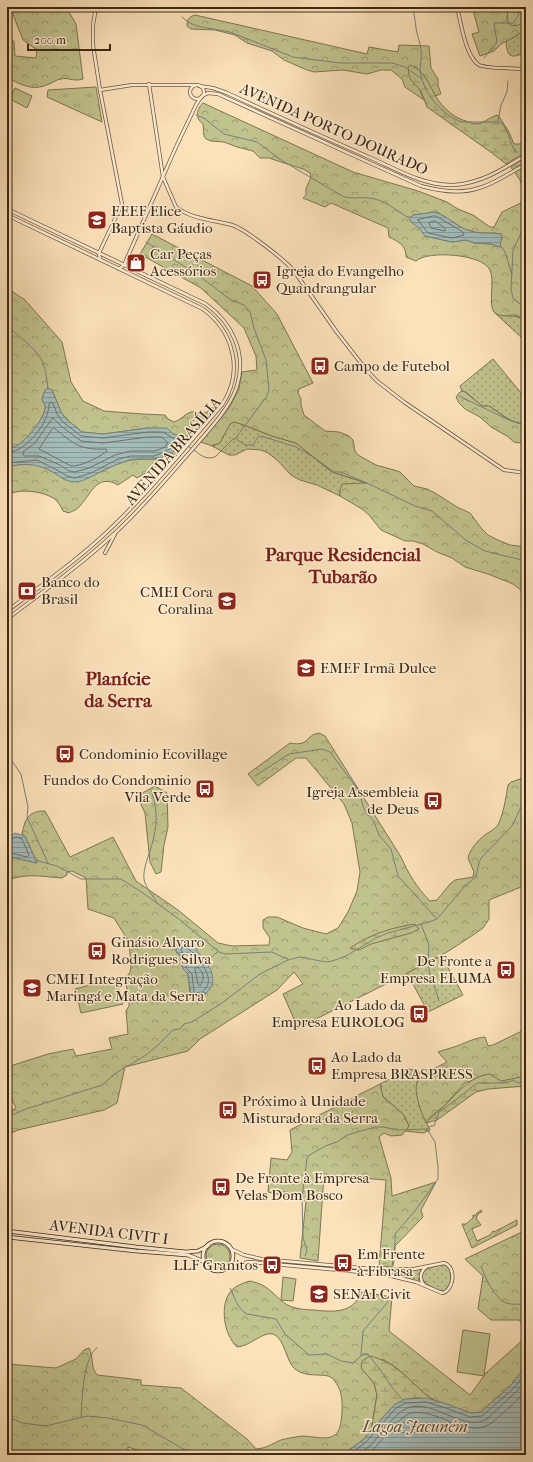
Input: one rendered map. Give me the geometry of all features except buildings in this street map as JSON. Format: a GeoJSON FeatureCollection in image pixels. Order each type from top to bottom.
{"type":"FeatureCollection","features":[{"type":"Feature","properties":{"kind":"main road","name":"AVENIDA CIVIT I"},"geometry":{"type":"LineString","coordinates":[[7,1231],[186,1252],[198,1251],[208,1246]]}},
{"type":"Feature","properties":{"kind":"main road","name":"AVENIDA CIVIT I"},"geometry":{"type":"LineString","coordinates":[[7,1237],[132,1251],[188,1255],[205,1262]]}},
{"type":"Feature","properties":{"kind":"main road"},"geometry":{"type":"LineString","coordinates":[[214,1242],[221,1242],[228,1245],[231,1249],[233,1257],[229,1266],[224,1270],[209,1268],[205,1262],[204,1254],[208,1246],[214,1242]]}},
{"type":"Feature","properties":{"kind":"street"},"geometry":{"type":"LineString","coordinates":[[96,7],[93,18],[93,36],[100,90],[122,204],[99,253],[100,259]]}},
{"type":"Feature","properties":{"kind":"street"},"geometry":{"type":"LineString","coordinates":[[457,7],[466,44],[472,58],[480,65],[489,67],[526,69]]}},
{"type":"Feature","properties":{"kind":"street"},"geometry":{"type":"LineString","coordinates":[[149,84],[163,178],[174,204],[178,209],[196,216],[233,226],[288,263],[353,353],[377,381],[404,402],[504,470],[526,473]]}},
{"type":"Feature","properties":{"kind":"street","name":"AVENIDA PORTO DOURADO"},"geometry":{"type":"LineString","coordinates":[[100,90],[123,85],[149,84],[213,88],[416,178],[434,184],[454,185],[478,181],[496,173],[526,154]]}},
{"type":"Feature","properties":{"kind":"street"},"geometry":{"type":"LineString","coordinates":[[118,269],[124,264],[196,105],[202,96],[203,91],[198,86],[191,88],[191,95],[195,98],[202,96]]}},
{"type":"Feature","properties":{"kind":"street","name":"AVENIDA PORTO DOURADO"},"geometry":{"type":"LineString","coordinates":[[202,96],[208,93],[218,94],[421,186],[432,189],[457,191],[480,188],[504,177],[526,164]]}},
{"type":"Feature","properties":{"kind":"street","name":"AVENIDA BRASÍLIA"},"geometry":{"type":"LineString","coordinates":[[7,209],[206,304],[224,320],[230,328],[236,341],[240,356],[240,369],[235,393],[227,406],[196,445],[160,486],[117,532],[72,570],[7,619]]}},
{"type":"Feature","properties":{"kind":"street"},"geometry":{"type":"LineString","coordinates":[[7,214],[13,211]]}},
{"type":"Feature","properties":{"kind":"street","name":"AVENIDA BRASÍLIA"},"geometry":{"type":"LineString","coordinates":[[7,214],[118,269],[204,309],[220,326],[230,341],[233,350],[234,366],[232,383],[222,405],[146,492],[97,542],[7,611]]}},
{"type":"Feature","properties":{"kind":"street"},"geometry":{"type":"LineString","coordinates":[[41,231],[47,232],[50,229]]}},
{"type":"Feature","properties":{"kind":"street"},"geometry":{"type":"LineString","coordinates":[[49,235],[51,232],[56,232]]}},
{"type":"Feature","properties":{"kind":"street"},"geometry":{"type":"LineString","coordinates":[[105,553],[117,532]]}},
{"type":"Feature","properties":{"kind":"street"},"geometry":{"type":"LineString","coordinates":[[229,1266],[249,1262],[370,1273],[399,1278],[442,1293],[446,1292],[451,1286],[452,1271],[450,1265],[444,1263],[401,1270],[377,1269],[261,1259],[244,1255],[231,1249]]}},
{"type":"Feature","properties":{"kind":"street"},"geometry":{"type":"LineString","coordinates":[[425,1286],[421,1276],[426,1267]]}},
{"type":"Feature","properties":{"kind":"green space"},"geometry":{"type":"Polygon","coordinates":[[[10,7],[66,7],[76,24],[83,79],[60,79],[44,86],[29,87],[10,79],[7,85],[7,41],[14,41],[15,56],[36,58],[37,50],[23,40],[10,7]]]}},
{"type":"Feature","properties":{"kind":"green space"},"geometry":{"type":"Polygon","coordinates":[[[472,7],[508,7],[507,19],[522,24],[526,20],[526,28],[516,36],[501,44],[494,51],[480,56],[472,34],[479,32],[472,7]]]}},
{"type":"Feature","properties":{"kind":"green space"},"geometry":{"type":"Polygon","coordinates":[[[508,7],[526,7],[526,20],[519,25],[510,25],[507,19],[508,7]]]}},
{"type":"Feature","properties":{"kind":"green space"},"geometry":{"type":"Polygon","coordinates":[[[195,15],[367,54],[369,47],[398,52],[399,45],[429,46],[431,68],[438,79],[441,94],[435,96],[427,81],[419,88],[424,100],[405,87],[402,79],[391,70],[381,70],[367,74],[343,70],[314,72],[307,70],[284,60],[272,51],[247,43],[235,35],[215,30],[191,29],[187,26],[187,22],[195,15]]]}},
{"type":"Feature","properties":{"kind":"green space"},"geometry":{"type":"Polygon","coordinates":[[[526,28],[526,52],[517,56],[511,56],[507,51],[506,41],[516,36],[526,28]]]}},
{"type":"Feature","properties":{"kind":"green space"},"geometry":{"type":"Polygon","coordinates":[[[410,65],[415,67],[423,74],[439,102],[453,115],[468,122],[481,123],[493,116],[498,115],[509,132],[514,144],[523,143],[526,152],[506,164],[427,107],[421,91],[411,80],[408,67],[410,65]]]}},
{"type":"Feature","properties":{"kind":"green space"},"geometry":{"type":"Polygon","coordinates":[[[96,87],[102,122],[47,97],[48,90],[96,87]]]}},
{"type":"Feature","properties":{"kind":"green space"},"geometry":{"type":"Polygon","coordinates":[[[15,88],[32,96],[27,108],[10,99],[15,88]]]}},
{"type":"Feature","properties":{"kind":"green space"},"geometry":{"type":"Polygon","coordinates":[[[203,103],[353,172],[418,191],[447,202],[458,209],[473,215],[490,227],[494,227],[502,212],[525,201],[526,320],[515,315],[501,316],[494,312],[492,309],[492,280],[490,270],[477,260],[455,255],[432,256],[416,261],[406,257],[405,250],[399,242],[389,237],[388,228],[331,203],[325,207],[303,198],[306,195],[306,189],[311,177],[310,173],[303,169],[269,158],[260,158],[253,151],[224,142],[206,139],[204,136],[203,124],[200,122],[197,114],[203,103]],[[437,212],[413,215],[425,236],[452,242],[466,240],[500,247],[502,237],[496,233],[478,233],[464,229],[437,212]]]}},
{"type":"Feature","properties":{"kind":"green space"},"geometry":{"type":"Polygon","coordinates":[[[526,157],[526,196],[520,180],[510,166],[526,157]]]}},
{"type":"Feature","properties":{"kind":"green space"},"geometry":{"type":"Polygon","coordinates":[[[152,234],[252,286],[277,314],[313,383],[299,389],[298,393],[301,399],[304,415],[325,431],[339,432],[349,436],[353,440],[355,451],[358,455],[376,465],[400,472],[414,486],[427,489],[470,513],[488,535],[510,545],[526,547],[526,594],[513,584],[465,567],[452,558],[423,544],[413,541],[405,541],[381,530],[362,509],[340,496],[342,484],[367,483],[332,472],[296,443],[234,422],[230,424],[220,443],[212,446],[201,442],[229,408],[239,389],[242,372],[257,370],[256,356],[244,328],[201,288],[140,254],[152,234]]]}},
{"type":"Feature","properties":{"kind":"green space"},"geometry":{"type":"Polygon","coordinates":[[[7,288],[25,300],[62,342],[71,382],[83,401],[104,411],[165,415],[168,419],[174,422],[191,412],[205,413],[214,406],[220,404],[175,456],[172,453],[180,443],[177,435],[171,433],[169,430],[148,428],[103,434],[82,432],[66,419],[61,412],[52,390],[45,390],[42,399],[45,404],[45,409],[40,421],[20,444],[7,449],[7,406],[11,386],[7,381],[7,288]]]}},
{"type":"Feature","properties":{"kind":"green space"},"geometry":{"type":"Polygon","coordinates":[[[494,312],[526,320],[526,346],[523,339],[494,312]]]}},
{"type":"Feature","properties":{"kind":"green space"},"geometry":{"type":"Polygon","coordinates":[[[493,359],[526,399],[526,424],[512,421],[491,407],[482,406],[466,392],[462,391],[460,386],[493,359]]]}},
{"type":"Feature","properties":{"kind":"green space"},"geometry":{"type":"Polygon","coordinates":[[[462,391],[482,406],[491,407],[512,421],[526,424],[526,444],[514,442],[507,436],[491,427],[480,417],[465,409],[456,397],[462,391]]]}},
{"type":"Feature","properties":{"kind":"green space"},"geometry":{"type":"Polygon","coordinates":[[[234,422],[296,443],[332,472],[369,484],[340,491],[340,496],[291,475],[277,460],[261,450],[247,449],[235,455],[229,455],[212,446],[220,443],[227,428],[234,422]]]}},
{"type":"Feature","properties":{"kind":"green space"},"geometry":{"type":"Polygon","coordinates":[[[156,459],[157,466],[137,478],[133,475],[118,485],[110,482],[99,484],[78,508],[69,513],[63,511],[56,500],[45,494],[25,491],[7,495],[7,467],[10,466],[36,464],[44,467],[65,480],[92,476],[117,464],[131,460],[156,459]]]}},
{"type":"Feature","properties":{"kind":"green space"},"geometry":{"type":"Polygon","coordinates":[[[319,733],[325,736],[401,857],[413,880],[430,901],[437,900],[455,880],[473,877],[474,872],[468,858],[471,851],[480,839],[498,825],[504,809],[508,785],[511,782],[526,777],[526,885],[489,900],[489,919],[483,928],[447,952],[298,1028],[283,994],[303,984],[294,972],[277,990],[200,1039],[188,1051],[125,1067],[117,1103],[104,1110],[18,1130],[7,1135],[7,1113],[16,1108],[7,1087],[7,1068],[48,1054],[73,1049],[76,1056],[112,1049],[109,1038],[128,1034],[126,1011],[129,1006],[129,1001],[126,984],[131,966],[129,942],[114,918],[88,909],[86,878],[72,871],[67,872],[67,875],[62,878],[24,876],[11,879],[10,901],[7,902],[7,856],[37,863],[25,836],[22,834],[24,824],[28,817],[35,812],[45,811],[70,857],[113,837],[136,881],[178,910],[218,943],[232,946],[269,945],[270,938],[263,928],[263,920],[268,917],[277,917],[303,928],[326,934],[338,928],[348,912],[357,891],[360,872],[352,823],[344,804],[306,758],[296,758],[258,786],[248,774],[290,743],[296,744],[304,742],[315,734],[319,733]],[[177,953],[181,957],[181,965],[188,974],[190,994],[213,977],[177,953]]]}},
{"type":"Feature","properties":{"kind":"green space"},"geometry":{"type":"Polygon","coordinates":[[[155,786],[167,793],[168,827],[161,872],[156,874],[150,862],[145,813],[137,796],[155,786]]]}},
{"type":"Feature","properties":{"kind":"green space"},"geometry":{"type":"Polygon","coordinates":[[[415,924],[419,929],[411,933],[371,944],[359,950],[350,948],[381,932],[397,927],[415,924]]]}},
{"type":"Feature","properties":{"kind":"green space"},"geometry":{"type":"Polygon","coordinates":[[[441,955],[463,995],[428,1012],[407,973],[441,955]]]}},
{"type":"Feature","properties":{"kind":"green space"},"geometry":{"type":"Polygon","coordinates":[[[116,978],[123,1004],[81,1013],[75,989],[116,978]]]}},
{"type":"Feature","properties":{"kind":"green space"},"geometry":{"type":"Polygon","coordinates":[[[526,1029],[526,1076],[501,1082],[484,1075],[465,1083],[443,1107],[431,1116],[426,1123],[418,1102],[416,1085],[420,1078],[431,1070],[447,1062],[438,1052],[485,1037],[488,1046],[493,1045],[526,1029]]]}},
{"type":"Feature","properties":{"kind":"green space"},"geometry":{"type":"Polygon","coordinates":[[[409,1069],[418,1071],[422,1077],[417,1081],[417,1095],[422,1112],[430,1130],[423,1133],[405,1131],[409,1126],[403,1114],[383,1097],[380,1084],[409,1069]]]}},
{"type":"Feature","properties":{"kind":"green space"},"geometry":{"type":"Polygon","coordinates":[[[490,1074],[501,1081],[526,1076],[526,1086],[488,1089],[476,1092],[437,1120],[426,1123],[469,1082],[490,1074]]]}},
{"type":"Feature","properties":{"kind":"green space"},"geometry":{"type":"Polygon","coordinates":[[[380,1084],[383,1097],[403,1114],[409,1126],[402,1135],[391,1136],[384,1133],[379,1137],[391,1178],[392,1196],[436,1182],[421,1210],[423,1217],[395,1246],[392,1267],[379,1266],[386,1180],[324,1175],[318,1261],[300,1258],[306,1201],[268,1192],[271,1158],[287,1160],[292,1152],[290,1130],[380,1084]]]}},
{"type":"Feature","properties":{"kind":"green space"},"geometry":{"type":"Polygon","coordinates":[[[481,1210],[482,1212],[479,1213],[476,1218],[481,1225],[472,1229],[477,1241],[490,1235],[493,1231],[494,1232],[517,1220],[517,1225],[472,1248],[462,1224],[466,1224],[473,1218],[473,1215],[475,1216],[481,1210]]]}},
{"type":"Feature","properties":{"kind":"green space"},"geometry":{"type":"Polygon","coordinates":[[[526,1230],[526,1327],[519,1320],[491,1320],[478,1309],[483,1276],[465,1259],[526,1230]]]}},
{"type":"Feature","properties":{"kind":"green space"},"geometry":{"type":"Polygon","coordinates":[[[218,1244],[227,1247],[230,1256],[227,1265],[218,1268],[209,1265],[206,1256],[209,1247],[218,1244]]]}},
{"type":"Feature","properties":{"kind":"green space"},"geometry":{"type":"Polygon","coordinates":[[[442,1264],[449,1268],[451,1273],[449,1285],[443,1291],[430,1286],[423,1280],[422,1276],[423,1272],[427,1269],[442,1264]]]}},
{"type":"Feature","properties":{"kind":"green space"},"geometry":{"type":"Polygon","coordinates":[[[339,1267],[389,1271],[420,1269],[421,1271],[418,1282],[387,1273],[339,1267]]]}},
{"type":"Feature","properties":{"kind":"green space"},"geometry":{"type":"Polygon","coordinates":[[[283,1277],[296,1279],[293,1301],[281,1300],[283,1277]]]}},
{"type":"Feature","properties":{"kind":"green space"},"geometry":{"type":"Polygon","coordinates":[[[250,1281],[266,1287],[288,1305],[305,1310],[342,1310],[353,1304],[358,1299],[361,1292],[392,1297],[389,1331],[470,1395],[486,1373],[526,1337],[526,1365],[512,1384],[481,1412],[471,1413],[435,1401],[421,1391],[398,1369],[383,1359],[361,1368],[374,1383],[377,1395],[371,1431],[363,1440],[342,1455],[147,1455],[143,1452],[128,1447],[128,1455],[15,1455],[14,1452],[7,1449],[7,1364],[56,1368],[76,1359],[84,1350],[89,1348],[97,1375],[141,1380],[141,1385],[181,1388],[247,1439],[256,1449],[264,1448],[281,1440],[302,1436],[328,1438],[335,1435],[340,1428],[342,1404],[340,1390],[332,1378],[325,1375],[305,1374],[295,1369],[289,1361],[280,1340],[273,1334],[265,1335],[246,1345],[237,1347],[229,1335],[226,1328],[224,1312],[227,1297],[235,1288],[250,1281]]]}},
{"type":"Feature","properties":{"kind":"green space"},"geometry":{"type":"Polygon","coordinates":[[[463,1330],[490,1334],[484,1376],[457,1372],[463,1330]]]}},
{"type":"Feature","properties":{"kind":"green space"},"geometry":{"type":"Polygon","coordinates":[[[370,1356],[392,1365],[435,1401],[423,1398],[404,1400],[391,1409],[371,1431],[377,1395],[374,1383],[361,1368],[362,1361],[370,1356]]]}},
{"type":"Feature","properties":{"kind":"water"},"geometry":{"type":"Polygon","coordinates":[[[431,212],[440,214],[470,231],[502,234],[500,247],[466,240],[452,242],[425,236],[409,219],[413,215],[431,212]]]}},
{"type":"Feature","properties":{"kind":"water"},"geometry":{"type":"Polygon","coordinates":[[[48,388],[52,390],[61,412],[66,419],[82,432],[103,434],[148,428],[167,428],[173,434],[180,436],[178,445],[173,452],[163,457],[129,460],[87,479],[76,482],[65,480],[38,466],[26,464],[7,467],[7,449],[20,444],[40,421],[45,409],[45,404],[42,399],[45,390],[48,388]]]}},
{"type":"Feature","properties":{"kind":"water"},"geometry":{"type":"Polygon","coordinates":[[[15,833],[25,836],[37,863],[7,856],[7,838],[15,833]]]}},
{"type":"Feature","properties":{"kind":"water"},"geometry":{"type":"Polygon","coordinates":[[[183,942],[191,946],[200,955],[211,970],[213,979],[211,988],[200,996],[191,996],[188,974],[183,969],[181,957],[176,951],[177,946],[183,942]]]}},
{"type":"Feature","properties":{"kind":"water","name":"Lagoa Jacuném"},"geometry":{"type":"Polygon","coordinates":[[[526,1365],[526,1455],[342,1455],[363,1440],[394,1405],[405,1399],[427,1398],[471,1413],[481,1412],[512,1384],[526,1365]]]}},
{"type":"Feature","properties":{"kind":"waterway"},"geometry":{"type":"LineString","coordinates":[[412,7],[421,49],[420,71],[425,87],[434,102],[447,114],[462,122],[500,122],[506,129],[516,152]]}},
{"type":"Feature","properties":{"kind":"waterway"},"geometry":{"type":"LineString","coordinates":[[484,58],[497,42],[494,23],[513,23],[518,16],[520,7]]}},
{"type":"Feature","properties":{"kind":"waterway"},"geometry":{"type":"LineString","coordinates":[[182,17],[188,22],[197,26],[230,32],[293,57],[340,63],[392,63],[405,67],[422,79]]}},
{"type":"Feature","properties":{"kind":"waterway"},"geometry":{"type":"LineString","coordinates":[[498,121],[501,105],[507,92],[508,81]]}},
{"type":"Feature","properties":{"kind":"waterway"},"geometry":{"type":"LineString","coordinates":[[196,115],[204,118],[224,134],[257,142],[281,160],[344,197],[379,200],[407,217],[410,217]]}},
{"type":"Feature","properties":{"kind":"waterway"},"geometry":{"type":"LineString","coordinates":[[526,223],[513,250],[511,289],[513,298],[526,309]]}},
{"type":"Feature","properties":{"kind":"waterway"},"geometry":{"type":"LineString","coordinates":[[146,242],[198,275],[231,300],[244,305],[250,312],[254,328],[266,360],[269,390],[267,396],[235,439],[233,439],[215,457],[212,458],[201,455],[194,450]]}},
{"type":"Feature","properties":{"kind":"waterway"},"geometry":{"type":"LineString","coordinates":[[501,246],[505,252],[512,275]]}},
{"type":"Feature","properties":{"kind":"waterway"},"geometry":{"type":"LineString","coordinates":[[7,326],[38,354],[45,368],[48,389]]}},
{"type":"Feature","properties":{"kind":"waterway"},"geometry":{"type":"LineString","coordinates":[[459,396],[509,420],[526,425]]}},
{"type":"Feature","properties":{"kind":"waterway"},"geometry":{"type":"LineString","coordinates":[[236,439],[245,445],[253,445],[258,437],[261,436],[296,447],[315,458],[334,472],[341,472],[415,506],[432,511],[467,541],[485,551],[526,561]]}},
{"type":"Feature","properties":{"kind":"waterway"},"geometry":{"type":"LineString","coordinates":[[180,443],[191,448]]}},
{"type":"Feature","properties":{"kind":"waterway"},"geometry":{"type":"LineString","coordinates":[[255,776],[289,754],[322,749],[330,752],[356,787],[364,809],[374,822],[379,835],[391,849],[398,876],[436,918]]}},
{"type":"Feature","properties":{"kind":"waterway"},"geometry":{"type":"LineString","coordinates":[[7,754],[21,774],[28,807],[27,817],[48,863]]}},
{"type":"Feature","properties":{"kind":"waterway"},"geometry":{"type":"LineString","coordinates":[[151,790],[155,806],[156,828],[145,869],[144,879],[148,889],[158,904]]}},
{"type":"Feature","properties":{"kind":"waterway"},"geometry":{"type":"LineString","coordinates":[[7,1118],[23,1110],[102,1085],[116,1073],[146,1055],[173,1030],[180,1029],[184,1024],[192,1022],[222,1003],[260,974],[288,960],[300,957],[326,962],[332,961],[346,956],[376,938],[388,933],[437,919],[465,886],[476,877],[479,862],[482,857],[512,826],[521,807],[526,801]]}},
{"type":"Feature","properties":{"kind":"waterway"},"geometry":{"type":"LineString","coordinates":[[35,860],[57,866],[81,879],[121,879],[180,920],[219,952],[225,954],[272,952],[287,959]]}},
{"type":"Feature","properties":{"kind":"waterway"},"geometry":{"type":"LineString","coordinates":[[421,924],[429,945],[428,963],[430,976],[439,1001]]}},
{"type":"Feature","properties":{"kind":"waterway"},"geometry":{"type":"LineString","coordinates":[[167,941],[171,943],[177,953]]}},
{"type":"Feature","properties":{"kind":"waterway"},"geometry":{"type":"LineString","coordinates":[[206,963],[214,954],[218,952]]}},
{"type":"Feature","properties":{"kind":"waterway"},"geometry":{"type":"LineString","coordinates":[[305,1256],[307,1251],[303,1237],[302,1198],[308,1156],[325,1146],[337,1142],[347,1135],[375,1127],[398,1130],[427,1129],[434,1126],[439,1112],[477,1083],[502,1083],[513,1080],[518,1083],[526,1081]]}},
{"type":"Feature","properties":{"kind":"waterway"},"geometry":{"type":"LineString","coordinates":[[393,1266],[395,1257],[395,1234],[414,1212],[438,1179],[435,1142],[427,1129]]}},
{"type":"Feature","properties":{"kind":"waterway"},"geometry":{"type":"LineString","coordinates":[[481,1266],[490,1287],[498,1297],[506,1303],[526,1304]]}},
{"type":"Feature","properties":{"kind":"waterway"},"geometry":{"type":"LineString","coordinates":[[230,1288],[239,1306],[244,1312],[247,1314],[276,1319],[285,1334],[309,1355],[327,1354],[341,1361],[353,1363],[362,1355],[368,1354],[403,1400]]}},
{"type":"Feature","properties":{"kind":"waterway"},"geometry":{"type":"LineString","coordinates":[[361,1355],[363,1331],[387,1303]]}},
{"type":"Feature","properties":{"kind":"waterway"},"geometry":{"type":"LineString","coordinates":[[81,1417],[86,1369],[92,1353],[97,1348]]}},
{"type":"Feature","properties":{"kind":"waterway","name":"Lagoa Jacuném"},"geometry":{"type":"LineString","coordinates":[[7,1416],[22,1423],[46,1426],[87,1416],[108,1418],[142,1425],[185,1450],[207,1452],[213,1455]]}},
{"type":"Feature","properties":{"kind":"place","name":"EEEF Elice Baptista Gáudio"},"geometry":{"type":"Point","coordinates":[97,220]}},
{"type":"Feature","properties":{"kind":"place","name":"Car Peças Acessórios"},"geometry":{"type":"Point","coordinates":[136,263]}},
{"type":"Feature","properties":{"kind":"place","name":"Igreja do Evangelho Quandrangular"},"geometry":{"type":"Point","coordinates":[262,280]}},
{"type":"Feature","properties":{"kind":"place","name":"Campo de Futebol"},"geometry":{"type":"Point","coordinates":[320,366]}},
{"type":"Feature","properties":{"kind":"place","name":"Banco do Brasil"},"geometry":{"type":"Point","coordinates":[27,591]}},
{"type":"Feature","properties":{"kind":"place","name":"CMEI Cora Coralina"},"geometry":{"type":"Point","coordinates":[227,601]}},
{"type":"Feature","properties":{"kind":"place","name":"EMEF Irmã Dulce"},"geometry":{"type":"Point","coordinates":[306,668]}},
{"type":"Feature","properties":{"kind":"place","name":"Condominio Ecovillage"},"geometry":{"type":"Point","coordinates":[65,754]}},
{"type":"Feature","properties":{"kind":"place","name":"Fundos do Condominio Vila Verde"},"geometry":{"type":"Point","coordinates":[205,789]}},
{"type":"Feature","properties":{"kind":"place","name":"Igreja Assembleia de Deus"},"geometry":{"type":"Point","coordinates":[433,801]}},
{"type":"Feature","properties":{"kind":"place","name":"Ginásio Alvaro Rodrigues Silva"},"geometry":{"type":"Point","coordinates":[97,951]}},
{"type":"Feature","properties":{"kind":"place","name":"De Fronte a Empresa ELUMA"},"geometry":{"type":"Point","coordinates":[506,970]}},
{"type":"Feature","properties":{"kind":"place","name":"CMEI Integração Maringá e Mata da Serra"},"geometry":{"type":"Point","coordinates":[32,988]}},
{"type":"Feature","properties":{"kind":"place","name":"Ao Lado da Empresa EUROLOG"},"geometry":{"type":"Point","coordinates":[419,1014]}},
{"type":"Feature","properties":{"kind":"place","name":"Ao Lado da Empresa BRASPRESS"},"geometry":{"type":"Point","coordinates":[317,1066]}},
{"type":"Feature","properties":{"kind":"place","name":"Próximo à Unidade Misturadora da Serra"},"geometry":{"type":"Point","coordinates":[228,1110]}},
{"type":"Feature","properties":{"kind":"place","name":"De Fronte à Empresa Velas Dom Bosco"},"geometry":{"type":"Point","coordinates":[221,1187]}},
{"type":"Feature","properties":{"kind":"place","name":"Em Frente à Fibrasa"},"geometry":{"type":"Point","coordinates":[343,1263]}},
{"type":"Feature","properties":{"kind":"place","name":"LLF Granitos"},"geometry":{"type":"Point","coordinates":[272,1265]}},
{"type":"Feature","properties":{"kind":"place","name":"SENAI Civit"},"geometry":{"type":"Point","coordinates":[319,1294]}},
{"type":"Feature","properties":{"kind":"district","name":"Parque Residencial Tubarão"},"geometry":{"type":"Point","coordinates":[343,565]}},
{"type":"Feature","properties":{"kind":"district","name":"Planície da Serra"},"geometry":{"type":"Point","coordinates":[118,689]}}]}
